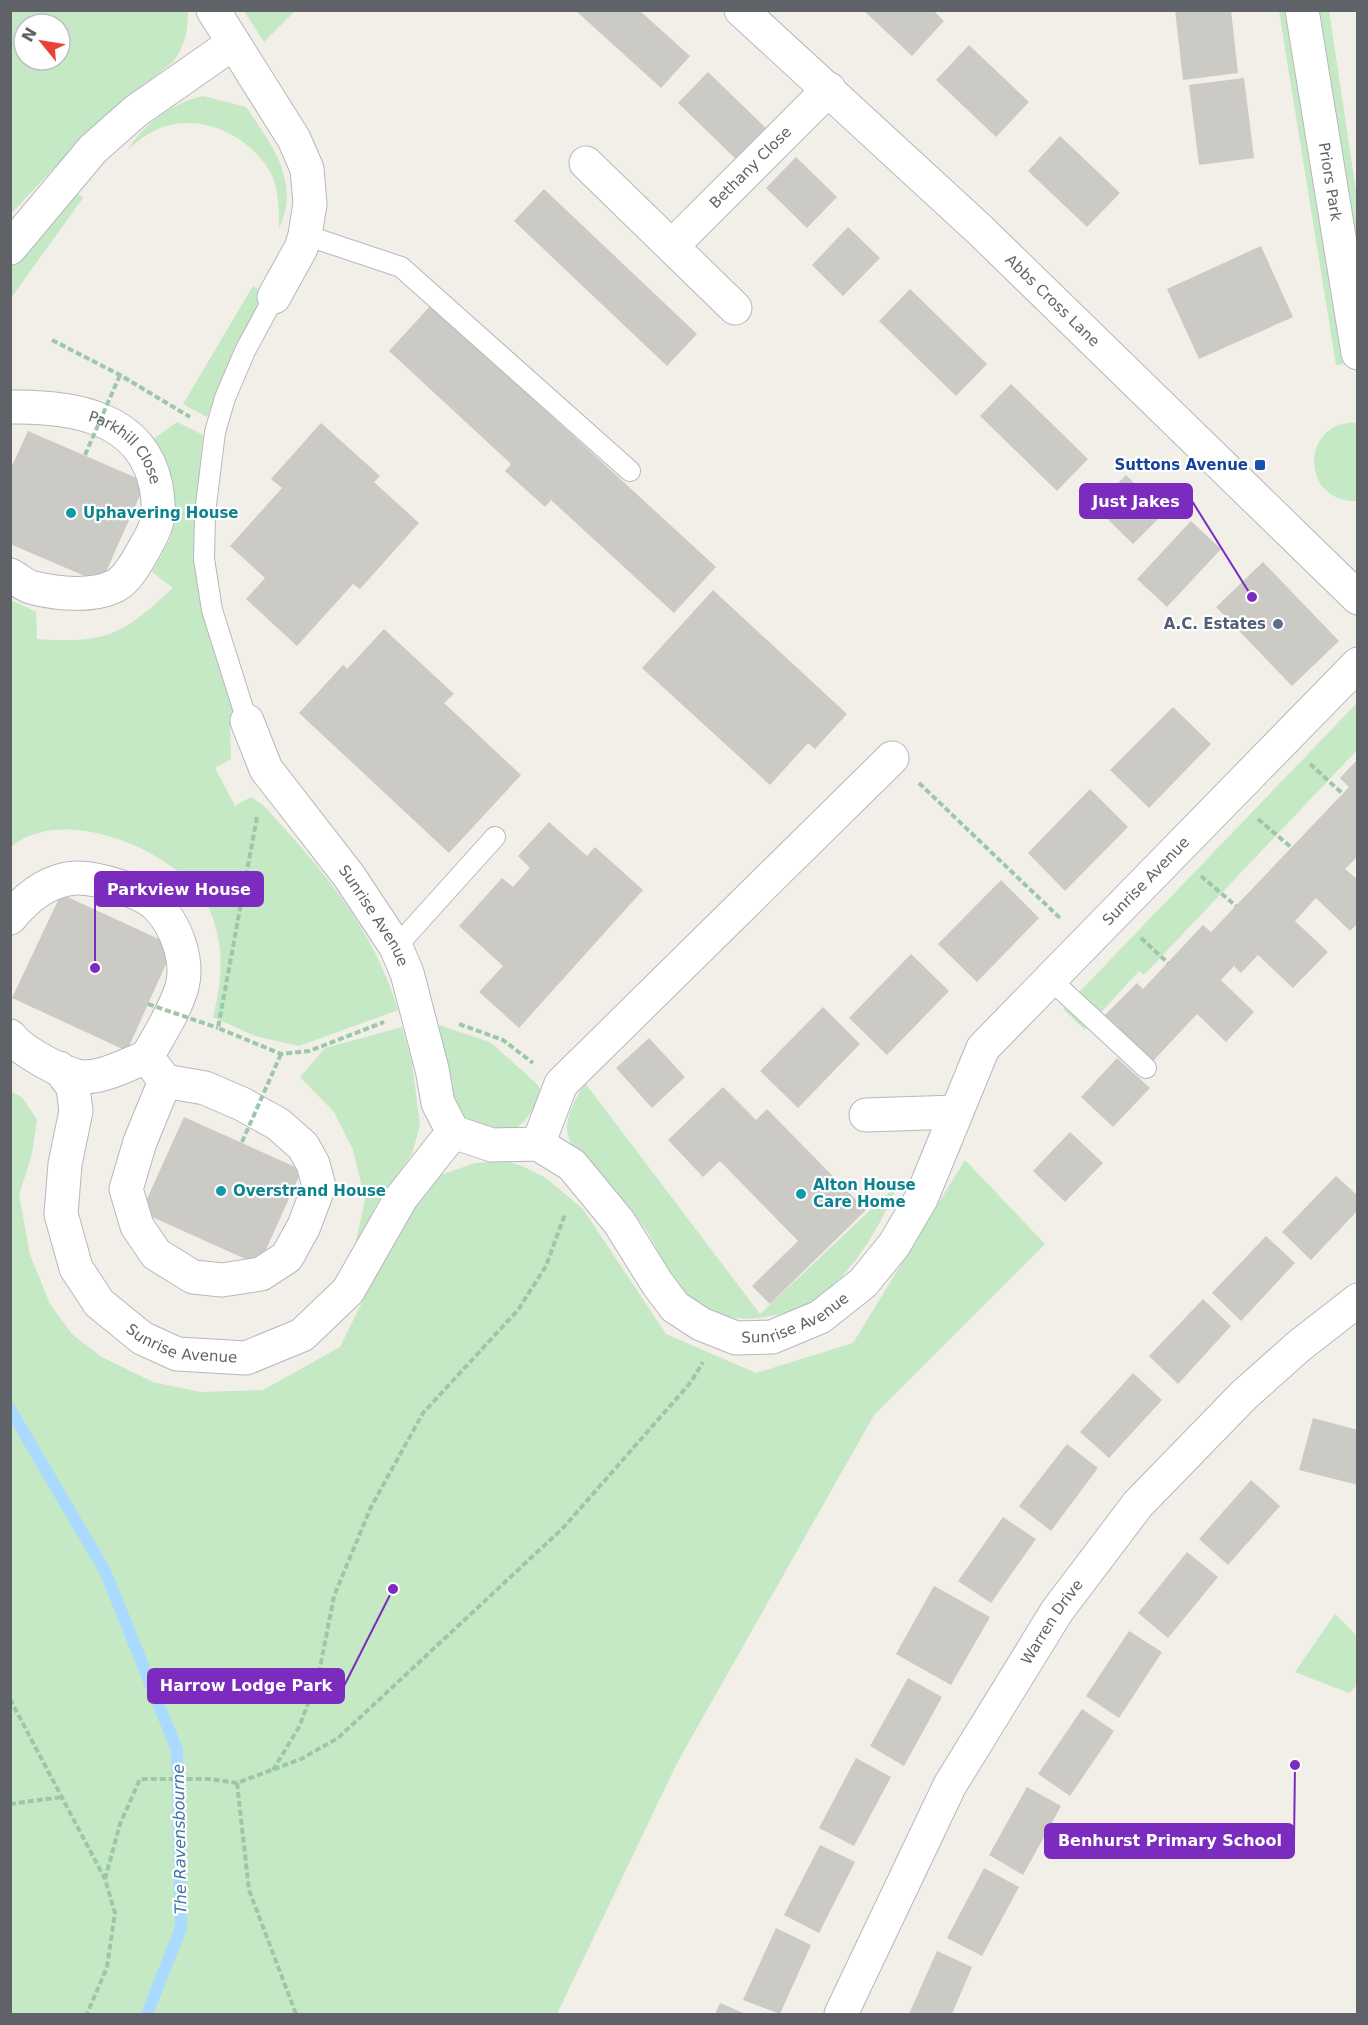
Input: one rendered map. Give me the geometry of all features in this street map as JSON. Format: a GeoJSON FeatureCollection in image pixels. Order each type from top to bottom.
{"type":"FeatureCollection","features":[{"type":"Feature","properties":{"kind":"street"},"geometry":{"type":"LineString","coordinates":[[213,10],[232,44],[294,139],[307,169],[310,204],[305,234],[301,248],[274,297]]}},
{"type":"Feature","properties":{"kind":"street","name":"Abbs Cross Lane"},"geometry":{"type":"LineString","coordinates":[[741,10],[980,230],[1355,590]]}},
{"type":"Feature","properties":{"kind":"street","name":"Priors Park"},"geometry":{"type":"LineString","coordinates":[[1302,10],[1358,353]]}},
{"type":"Feature","properties":{"kind":"street"},"geometry":{"type":"LineString","coordinates":[[10,248],[93,149],[136,111],[232,44]]}},
{"type":"Feature","properties":{"kind":"street","name":"Bethany Close"},"geometry":{"type":"LineString","coordinates":[[672,246],[829,89]]}},
{"type":"Feature","properties":{"kind":"street"},"geometry":{"type":"LineString","coordinates":[[586,163],[735,308]]}},
{"type":"Feature","properties":{"kind":"street","name":"Parkhill Close"},"geometry":{"type":"LineString","coordinates":[[10,407],[60,410],[98,417],[130,437],[146,456],[153,474],[159,502],[158,523],[138,559],[117,585],[94,593],[32,588],[10,575]]}},
{"type":"Feature","properties":{"kind":"street","name":"Sunrise Avenue"},"geometry":{"type":"LineString","coordinates":[[538,1144],[572,1165],[581,1174],[619,1222],[657,1283],[675,1307],[719,1334],[736,1338],[772,1337],[820,1317],[863,1283],[894,1245],[921,1199],[982,1048],[1358,664]]}},
{"type":"Feature","properties":{"kind":"street","name":"Sunrise Avenue"},"geometry":{"type":"LineString","coordinates":[[59,1068],[73,1087],[76,1111],[65,1164],[61,1214],[76,1268],[99,1303],[142,1338],[177,1354],[246,1358],[302,1335],[348,1291],[401,1198],[453,1132],[438,1103],[432,1069],[410,982],[396,946],[349,876],[266,769],[247,721]]}},
{"type":"Feature","properties":{"kind":"street"},"geometry":{"type":"LineString","coordinates":[[453,1132],[492,1144],[538,1144],[561,1084],[892,758]]}},
{"type":"Feature","properties":{"kind":"street"},"geometry":{"type":"LineString","coordinates":[[10,918],[23,902],[43,887],[74,878],[104,882],[156,905],[174,929],[177,938],[182,955],[182,986],[156,1069],[140,1142],[126,1189],[137,1226],[156,1254],[193,1277],[222,1280],[261,1274],[287,1257],[304,1226],[319,1186],[313,1164],[303,1146],[278,1124],[242,1104],[156,1069],[115,1070],[83,1077],[38,1057],[10,1036]]}},
{"type":"Feature","properties":{"kind":"street"},"geometry":{"type":"LineString","coordinates":[[866,1115],[956,1112]]}},
{"type":"Feature","properties":{"kind":"street","name":"Warren Drive"},"geometry":{"type":"LineString","coordinates":[[841,2014],[950,1785],[1057,1611],[1146,1496],[1244,1395],[1299,1346],[1357,1301]]}},
{"type":"Feature","properties":{"kind":"lane"},"geometry":{"type":"LineString","coordinates":[[305,234],[401,267],[630,471]]}},
{"type":"Feature","properties":{"kind":"lane"},"geometry":{"type":"LineString","coordinates":[[247,721],[212,610],[204,559],[205,513],[214,432],[245,351],[274,297]]}},
{"type":"Feature","properties":{"kind":"lane"},"geometry":{"type":"LineString","coordinates":[[396,946],[495,837]]}},
{"type":"Feature","properties":{"kind":"lane"},"geometry":{"type":"LineString","coordinates":[[1050,979],[1146,1068]]}},
{"type":"Feature","properties":{"kind":"path"},"geometry":{"type":"LineString","coordinates":[[52,340],[120,375],[214,432]]}},
{"type":"Feature","properties":{"kind":"path"},"geometry":{"type":"LineString","coordinates":[[86,455],[120,375]]}},
{"type":"Feature","properties":{"kind":"path"},"geometry":{"type":"LineString","coordinates":[[1283,739],[1343,794]]}},
{"type":"Feature","properties":{"kind":"path"},"geometry":{"type":"LineString","coordinates":[[892,758],[1086,942]]}},
{"type":"Feature","properties":{"kind":"path"},"geometry":{"type":"LineString","coordinates":[[148,1004],[218,1028],[266,769]]}},
{"type":"Feature","properties":{"kind":"path"},"geometry":{"type":"LineString","coordinates":[[1230,795],[1292,848]]}},
{"type":"Feature","properties":{"kind":"path"},"geometry":{"type":"LineString","coordinates":[[1173,853],[1236,906]]}},
{"type":"Feature","properties":{"kind":"path"},"geometry":{"type":"LineString","coordinates":[[242,1143],[281,1054]]}},
{"type":"Feature","properties":{"kind":"path"},"geometry":{"type":"LineString","coordinates":[[273,1770],[299,1727],[314,1688],[334,1596],[371,1507],[423,1413],[518,1310],[546,1266],[581,1174]]}},
{"type":"Feature","properties":{"kind":"path"},"geometry":{"type":"LineString","coordinates":[[105,1879],[120,1824],[140,1779],[211,1779],[237,1783],[301,1759],[338,1738],[564,1527],[691,1382],[719,1334]]}},
{"type":"Feature","properties":{"kind":"path"},"geometry":{"type":"LineString","coordinates":[[10,1699],[105,1879],[115,1912],[107,1967],[87,2014]]}},
{"type":"Feature","properties":{"kind":"path"},"geometry":{"type":"LineString","coordinates":[[237,1783],[249,1890],[296,2014]]}},
{"type":"Feature","properties":{"kind":"path"},"geometry":{"type":"LineString","coordinates":[[10,1804],[62,1797]]}},
{"type":"Feature","properties":{"kind":"green space"},"geometry":{"type":"Polygon","coordinates":[[[11,11],[188,11],[185,38],[173,62],[90,129],[11,214],[11,11]]]}},
{"type":"Feature","properties":{"kind":"green space"},"geometry":{"type":"Polygon","coordinates":[[[244,11],[295,11],[264,42],[244,11]]]}},
{"type":"Feature","properties":{"kind":"green space"},"geometry":{"type":"Polygon","coordinates":[[[1279,11],[1286,11],[1343,364],[1336,365],[1279,11]]]}},
{"type":"Feature","properties":{"kind":"green space"},"geometry":{"type":"Polygon","coordinates":[[[1318,11],[1329,11],[1357,197],[1357,272],[1318,11]]]}},
{"type":"Feature","properties":{"kind":"green space"},"geometry":{"type":"Polygon","coordinates":[[[203,96],[246,107],[274,150],[285,180],[287,195],[285,211],[279,228],[277,191],[269,170],[250,147],[224,131],[196,123],[181,123],[150,133],[127,150],[160,116],[180,104],[203,96]]]}},
{"type":"Feature","properties":{"kind":"green space"},"geometry":{"type":"Polygon","coordinates":[[[76,192],[83,198],[11,298],[11,264],[76,192]]]}},
{"type":"Feature","properties":{"kind":"green space"},"geometry":{"type":"Polygon","coordinates":[[[253,286],[267,295],[236,344],[207,417],[183,404],[253,286]]]}},
{"type":"Feature","properties":{"kind":"green space"},"geometry":{"type":"Polygon","coordinates":[[[177,422],[203,435],[198,513],[201,593],[211,643],[239,717],[230,721],[231,759],[215,768],[235,806],[251,797],[264,806],[325,876],[343,900],[375,952],[398,1010],[299,1046],[255,1036],[213,1017],[220,974],[217,932],[207,905],[192,885],[171,867],[146,851],[117,839],[88,832],[59,830],[33,835],[11,847],[11,600],[36,612],[37,639],[81,640],[112,633],[126,626],[173,588],[152,572],[171,537],[174,507],[152,440],[177,422]]]}},
{"type":"Feature","properties":{"kind":"green space"},"geometry":{"type":"Polygon","coordinates":[[[1357,423],[1357,501],[1338,498],[1324,489],[1317,476],[1314,461],[1317,446],[1326,434],[1339,425],[1357,423]]]}},
{"type":"Feature","properties":{"kind":"green space"},"geometry":{"type":"Polygon","coordinates":[[[1357,703],[1357,750],[1144,975],[1139,971],[1085,1030],[1063,1009],[1357,703]]]}},
{"type":"Feature","properties":{"kind":"green space"},"geometry":{"type":"Polygon","coordinates":[[[439,1025],[490,1042],[536,1083],[542,1091],[531,1112],[518,1127],[500,1132],[489,1130],[469,1121],[456,1111],[446,1085],[439,1025]]]}},
{"type":"Feature","properties":{"kind":"green space"},"geometry":{"type":"Polygon","coordinates":[[[402,1027],[412,1063],[420,1125],[412,1154],[375,1207],[354,1250],[365,1200],[353,1150],[334,1112],[300,1077],[325,1048],[402,1027]]]}},
{"type":"Feature","properties":{"kind":"green space"},"geometry":{"type":"Polygon","coordinates":[[[585,1083],[760,1314],[899,1183],[865,1247],[843,1276],[815,1300],[796,1310],[759,1318],[745,1319],[716,1314],[703,1308],[680,1287],[645,1228],[595,1176],[569,1140],[567,1123],[573,1105],[585,1083]]]}},
{"type":"Feature","properties":{"kind":"green space"},"geometry":{"type":"Polygon","coordinates":[[[10,1091],[22,1097],[37,1120],[32,1154],[19,1195],[30,1255],[50,1304],[72,1334],[100,1356],[153,1382],[200,1392],[263,1390],[340,1347],[380,1266],[416,1203],[438,1176],[475,1163],[506,1161],[546,1178],[583,1209],[666,1334],[756,1373],[853,1343],[965,1160],[1045,1244],[874,1415],[677,1763],[557,2014],[11,2014],[10,1091]]]}},
{"type":"Feature","properties":{"kind":"green space"},"geometry":{"type":"Polygon","coordinates":[[[1335,1614],[1357,1636],[1357,1685],[1349,1693],[1295,1672],[1335,1614]]]}},
{"type":"Feature","properties":{"kind":"building"},"geometry":{"type":"Polygon","coordinates":[[[575,10],[639,10],[690,56],[661,88],[575,10]]]}},
{"type":"Feature","properties":{"kind":"building"},"geometry":{"type":"Polygon","coordinates":[[[863,10],[933,10],[944,21],[912,56],[863,10]]]}},
{"type":"Feature","properties":{"kind":"building"},"geometry":{"type":"Polygon","coordinates":[[[1175,10],[1231,10],[1238,73],[1183,80],[1175,10]]]}},
{"type":"Feature","properties":{"kind":"building"},"geometry":{"type":"Polygon","coordinates":[[[969,45],[1029,102],[996,137],[936,80],[969,45]]]}},
{"type":"Feature","properties":{"kind":"building"},"geometry":{"type":"Polygon","coordinates":[[[708,72],[770,132],[740,163],[678,103],[708,72]]]}},
{"type":"Feature","properties":{"kind":"building"},"geometry":{"type":"Polygon","coordinates":[[[1244,78],[1254,158],[1199,165],[1189,85],[1244,78]]]}},
{"type":"Feature","properties":{"kind":"building"},"geometry":{"type":"Polygon","coordinates":[[[1060,136],[1120,193],[1087,227],[1028,171],[1060,136]]]}},
{"type":"Feature","properties":{"kind":"building"},"geometry":{"type":"Polygon","coordinates":[[[796,157],[837,197],[807,228],[766,188],[796,157]]]}},
{"type":"Feature","properties":{"kind":"building"},"geometry":{"type":"Polygon","coordinates":[[[544,189],[697,334],[667,366],[514,221],[544,189]]]}},
{"type":"Feature","properties":{"kind":"building"},"geometry":{"type":"Polygon","coordinates":[[[848,227],[880,258],[843,296],[812,265],[848,227]]]}},
{"type":"Feature","properties":{"kind":"building"},"geometry":{"type":"Polygon","coordinates":[[[1261,246],[1293,317],[1199,359],[1167,289],[1261,246]]]}},
{"type":"Feature","properties":{"kind":"building"},"geometry":{"type":"Polygon","coordinates":[[[910,289],[987,364],[956,396],[879,321],[910,289]]]}},
{"type":"Feature","properties":{"kind":"building"},"geometry":{"type":"Polygon","coordinates":[[[431,305],[716,567],[674,613],[551,500],[545,507],[505,471],[511,464],[389,351],[431,305]]]}},
{"type":"Feature","properties":{"kind":"building"},"geometry":{"type":"Polygon","coordinates":[[[1011,384],[1088,459],[1057,491],[980,416],[1011,384]]]}},
{"type":"Feature","properties":{"kind":"building"},"geometry":{"type":"Polygon","coordinates":[[[321,423],[380,476],[374,482],[419,523],[360,589],[353,584],[297,646],[246,599],[265,578],[230,546],[282,488],[271,479],[321,423]]]}},
{"type":"Feature","properties":{"kind":"building","name":"Uphavering House"},"geometry":{"type":"Polygon","coordinates":[[[28,431],[146,482],[101,583],[10,544],[10,470],[28,431]]]}},
{"type":"Feature","properties":{"kind":"building"},"geometry":{"type":"Polygon","coordinates":[[[1126,475],[1164,513],[1133,544],[1095,507],[1126,475]]]}},
{"type":"Feature","properties":{"kind":"building"},"geometry":{"type":"Polygon","coordinates":[[[1191,521],[1221,549],[1167,607],[1137,579],[1191,521]]]}},
{"type":"Feature","properties":{"kind":"building"},"geometry":{"type":"Polygon","coordinates":[[[1263,562],[1339,641],[1292,686],[1216,607],[1263,562]]]}},
{"type":"Feature","properties":{"kind":"building"},"geometry":{"type":"Polygon","coordinates":[[[713,590],[847,714],[815,749],[808,743],[770,785],[642,668],[713,590]]]}},
{"type":"Feature","properties":{"kind":"building"},"geometry":{"type":"Polygon","coordinates":[[[384,629],[454,694],[444,703],[521,775],[449,853],[299,713],[343,665],[347,669],[384,629]]]}},
{"type":"Feature","properties":{"kind":"building"},"geometry":{"type":"Polygon","coordinates":[[[1173,707],[1211,744],[1149,808],[1110,770],[1173,707]]]}},
{"type":"Feature","properties":{"kind":"building"},"geometry":{"type":"Polygon","coordinates":[[[1358,759],[1358,856],[1345,869],[1358,880],[1358,923],[1350,931],[1316,898],[1295,921],[1328,952],[1293,988],[1258,955],[1241,973],[1234,966],[1221,980],[1254,1012],[1226,1042],[1197,1014],[1153,1061],[1105,1015],[1137,983],[1143,989],[1203,925],[1211,932],[1349,787],[1340,778],[1358,759]]]}},
{"type":"Feature","properties":{"kind":"building"},"geometry":{"type":"Polygon","coordinates":[[[1090,789],[1128,827],[1065,891],[1028,853],[1090,789]]]}},
{"type":"Feature","properties":{"kind":"building"},"geometry":{"type":"Polygon","coordinates":[[[549,822],[587,856],[595,847],[643,890],[519,1028],[479,992],[503,966],[459,926],[502,878],[513,887],[530,868],[518,856],[549,822]]]}},
{"type":"Feature","properties":{"kind":"building"},"geometry":{"type":"Polygon","coordinates":[[[1001,880],[1039,918],[977,982],[938,944],[1001,880]]]}},
{"type":"Feature","properties":{"kind":"building"},"geometry":{"type":"Polygon","coordinates":[[[61,894],[174,946],[127,1051],[12,998],[61,894]]]}},
{"type":"Feature","properties":{"kind":"building"},"geometry":{"type":"Polygon","coordinates":[[[911,954],[949,991],[887,1055],[849,1018],[911,954]]]}},
{"type":"Feature","properties":{"kind":"building"},"geometry":{"type":"Polygon","coordinates":[[[823,1007],[860,1044],[798,1108],[760,1071],[823,1007]]]}},
{"type":"Feature","properties":{"kind":"building"},"geometry":{"type":"Polygon","coordinates":[[[649,1038],[685,1077],[652,1108],[616,1068],[649,1038]]]}},
{"type":"Feature","properties":{"kind":"building"},"geometry":{"type":"Polygon","coordinates":[[[1117,1058],[1150,1088],[1113,1127],[1081,1097],[1117,1058]]]}},
{"type":"Feature","properties":{"kind":"building","name":"Alton House Care Home"},"geometry":{"type":"Polygon","coordinates":[[[723,1087],[756,1120],[767,1109],[866,1210],[770,1304],[752,1286],[798,1241],[720,1161],[703,1177],[668,1140],[723,1087]]]}},
{"type":"Feature","properties":{"kind":"building","name":"Overstrand House"},"geometry":{"type":"Polygon","coordinates":[[[184,1117],[302,1170],[259,1265],[141,1212],[184,1117]]]}},
{"type":"Feature","properties":{"kind":"building"},"geometry":{"type":"Polygon","coordinates":[[[1070,1132],[1103,1163],[1065,1202],[1033,1171],[1070,1132]]]}},
{"type":"Feature","properties":{"kind":"building"},"geometry":{"type":"Polygon","coordinates":[[[1336,1176],[1358,1196],[1358,1210],[1311,1260],[1282,1232],[1336,1176]]]}},
{"type":"Feature","properties":{"kind":"building"},"geometry":{"type":"Polygon","coordinates":[[[1266,1236],[1295,1263],[1241,1321],[1212,1293],[1266,1236]]]}},
{"type":"Feature","properties":{"kind":"building"},"geometry":{"type":"Polygon","coordinates":[[[1203,1299],[1231,1326],[1178,1384],[1149,1356],[1203,1299]]]}},
{"type":"Feature","properties":{"kind":"building"},"geometry":{"type":"Polygon","coordinates":[[[1133,1373],[1162,1400],[1109,1458],[1080,1432],[1133,1373]]]}},
{"type":"Feature","properties":{"kind":"building"},"geometry":{"type":"Polygon","coordinates":[[[1313,1418],[1358,1430],[1358,1485],[1299,1470],[1313,1418]]]}},
{"type":"Feature","properties":{"kind":"building"},"geometry":{"type":"Polygon","coordinates":[[[1067,1444],[1098,1468],[1051,1531],[1019,1506],[1067,1444]]]}},
{"type":"Feature","properties":{"kind":"building"},"geometry":{"type":"Polygon","coordinates":[[[1251,1480],[1280,1506],[1228,1565],[1199,1539],[1251,1480]]]}},
{"type":"Feature","properties":{"kind":"building"},"geometry":{"type":"Polygon","coordinates":[[[1003,1517],[1036,1539],[991,1603],[958,1581],[1003,1517]]]}},
{"type":"Feature","properties":{"kind":"building"},"geometry":{"type":"Polygon","coordinates":[[[1187,1552],[1218,1577],[1168,1638],[1138,1613],[1187,1552]]]}},
{"type":"Feature","properties":{"kind":"building"},"geometry":{"type":"Polygon","coordinates":[[[934,1586],[990,1617],[951,1685],[896,1654],[934,1586]]]}},
{"type":"Feature","properties":{"kind":"building"},"geometry":{"type":"Polygon","coordinates":[[[1129,1631],[1162,1652],[1119,1718],[1086,1696],[1129,1631]]]}},
{"type":"Feature","properties":{"kind":"building"},"geometry":{"type":"Polygon","coordinates":[[[908,1678],[942,1697],[904,1766],[870,1746],[908,1678]]]}},
{"type":"Feature","properties":{"kind":"building"},"geometry":{"type":"Polygon","coordinates":[[[1082,1709],[1114,1731],[1070,1796],[1038,1774],[1082,1709]]]}},
{"type":"Feature","properties":{"kind":"building"},"geometry":{"type":"Polygon","coordinates":[[[856,1758],[891,1777],[854,1846],[819,1828],[856,1758]]]}},
{"type":"Feature","properties":{"kind":"building"},"geometry":{"type":"Polygon","coordinates":[[[1027,1787],[1061,1806],[1023,1875],[989,1855],[1027,1787]]]}},
{"type":"Feature","properties":{"kind":"building"},"geometry":{"type":"Polygon","coordinates":[[[820,1845],[855,1862],[819,1933],[784,1915],[820,1845]]]}},
{"type":"Feature","properties":{"kind":"building"},"geometry":{"type":"Polygon","coordinates":[[[984,1868],[1019,1887],[982,1956],[947,1938],[984,1868]]]}},
{"type":"Feature","properties":{"kind":"building"},"geometry":{"type":"Polygon","coordinates":[[[776,1928],[811,1945],[780,2014],[743,2000],[776,1928]]]}},
{"type":"Feature","properties":{"kind":"building"},"geometry":{"type":"Polygon","coordinates":[[[937,1951],[972,1967],[952,2014],[909,2014],[937,1951]]]}},
{"type":"Feature","properties":{"kind":"building"},"geometry":{"type":"Polygon","coordinates":[[[720,2003],[746,2014],[715,2014],[720,2003]]]}},
{"type":"Feature","properties":{"kind":"waterway","name":"The Ravensbourne"},"geometry":{"type":"LineString","coordinates":[[10,1409],[105,1571],[177,1750],[181,1928],[147,2014]]}},
{"type":"Feature","properties":{"kind":"place","name":"Suttons Avenue"},"geometry":{"type":"Point","coordinates":[1260,465]}},
{"type":"Feature","properties":{"kind":"place","name":"Uphavering House"},"geometry":{"type":"Point","coordinates":[71,513]}},
{"type":"Feature","properties":{"kind":"place","name":"Just Jakes"},"geometry":{"type":"Point","coordinates":[1252,597]}},
{"type":"Feature","properties":{"kind":"place","name":"A.C. Estates"},"geometry":{"type":"Point","coordinates":[1278,624]}},
{"type":"Feature","properties":{"kind":"place","name":"Parkview House"},"geometry":{"type":"Point","coordinates":[95,968]}},
{"type":"Feature","properties":{"kind":"place","name":"Overstrand House"},"geometry":{"type":"Point","coordinates":[221,1191]}},
{"type":"Feature","properties":{"kind":"place","name":"Alton House Care Home"},"geometry":{"type":"Point","coordinates":[801,1194]}},
{"type":"Feature","properties":{"kind":"place","name":"Harrow Lodge Park"},"geometry":{"type":"Point","coordinates":[393,1589]}},
{"type":"Feature","properties":{"kind":"place","name":"Benhurst Primary School"},"geometry":{"type":"Point","coordinates":[1295,1765]}}]}
